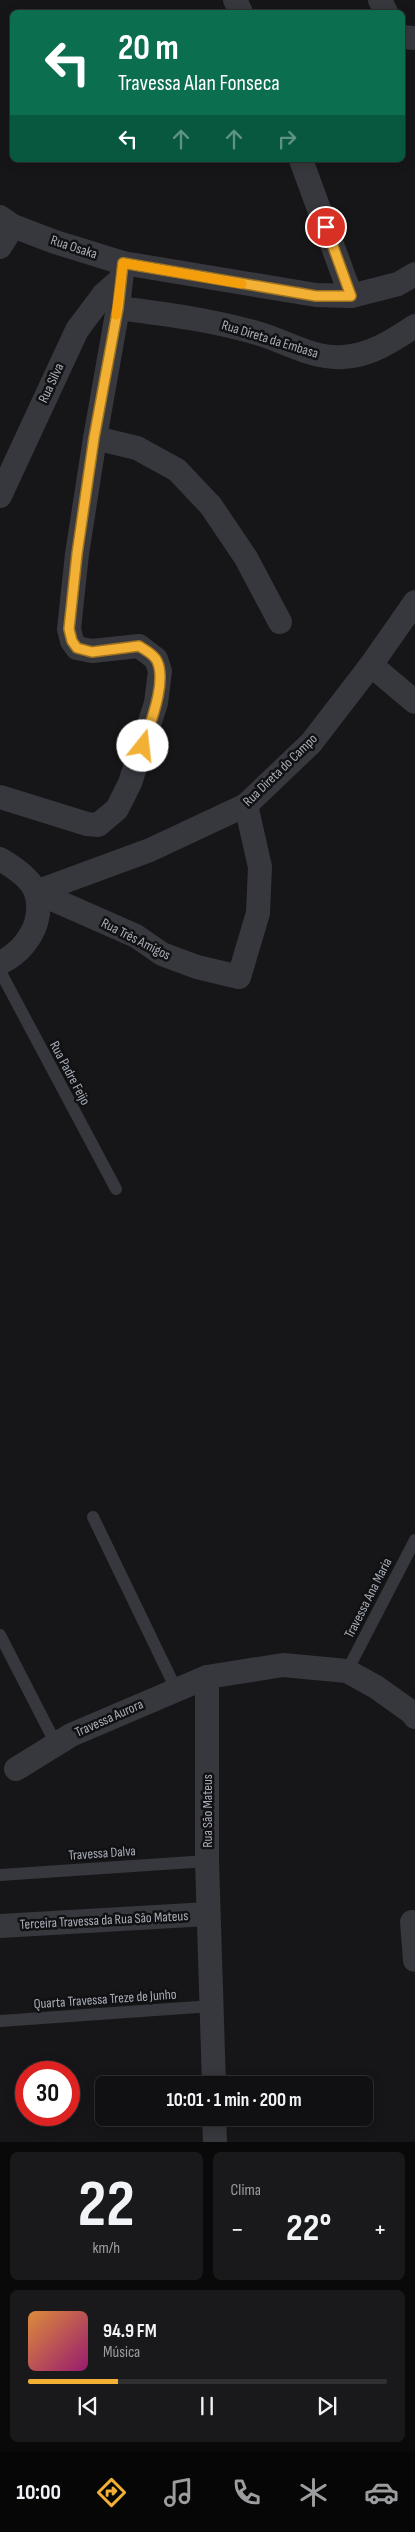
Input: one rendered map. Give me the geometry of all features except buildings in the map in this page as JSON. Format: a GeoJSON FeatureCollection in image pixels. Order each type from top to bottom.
{"type":"FeatureCollection","features":[{"type":"Feature","properties":{"kind":"street"},"geometry":{"type":"LineString","coordinates":[[302,162],[351,296]]}},
{"type":"Feature","properties":{"kind":"street"},"geometry":{"type":"LineString","coordinates":[[0,247],[6,221]]}},
{"type":"Feature","properties":{"kind":"street","name":"Rua Osaka"},"geometry":{"type":"LineString","coordinates":[[6,221],[121,272],[316,296],[351,296],[398,284],[415,274]]}},
{"type":"Feature","properties":{"kind":"street"},"geometry":{"type":"LineString","coordinates":[[0,798],[87,824],[98,825],[117,809],[130,783],[156,702],[160,671],[156,659],[149,652],[139,646],[92,652],[77,648],[72,641],[69,629],[77,554],[94,438],[118,308],[121,272]]}},
{"type":"Feature","properties":{"kind":"street","name":"Rua Silva"},"geometry":{"type":"LineString","coordinates":[[0,496],[76,330],[121,272]]}},
{"type":"Feature","properties":{"kind":"street","name":"Rua Direta da Embasa"},"geometry":{"type":"LineString","coordinates":[[118,308],[194,318],[261,334],[296,349],[318,355],[343,357],[369,352],[395,340],[415,326]]}},
{"type":"Feature","properties":{"kind":"street"},"geometry":{"type":"LineString","coordinates":[[94,438],[137,448],[177,470],[211,506],[246,558],[280,622]]}},
{"type":"Feature","properties":{"kind":"street","name":"Rua Direta do Campo"},"geometry":{"type":"LineString","coordinates":[[36,892],[150,850],[246,805],[311,743],[371,665],[415,602]]}},
{"type":"Feature","properties":{"kind":"street"},"geometry":{"type":"LineString","coordinates":[[371,665],[415,702]]}},
{"type":"Feature","properties":{"kind":"street","name":"Rua Três Amigos"},"geometry":{"type":"LineString","coordinates":[[36,892],[136,936],[162,954],[197,967],[239,977],[258,914],[260,867],[246,805]]}},
{"type":"Feature","properties":{"kind":"street"},"geometry":{"type":"LineString","coordinates":[[0,859],[20,872],[36,892],[38,913],[34,930],[24,946],[13,957],[0,963]]}},
{"type":"Feature","properties":{"kind":"street"},"geometry":{"type":"LineString","coordinates":[[208,1677],[283,1665],[347,1671],[414,1712]]}},
{"type":"Feature","properties":{"kind":"street","name":"Travessa Aurora"},"geometry":{"type":"LineString","coordinates":[[16,1769],[71,1735],[208,1677]]}},
{"type":"Feature","properties":{"kind":"street","name":"Rua São Mateus"},"geometry":{"type":"LineString","coordinates":[[208,1677],[207,1861],[214,2076]]}},
{"type":"Feature","properties":{"kind":"street","name":"Terceira Travessa da Rua São Mateus"},"geometry":{"type":"LineString","coordinates":[[0,1926],[208,1914]]}},
{"type":"Feature","properties":{"kind":"street"},"geometry":{"type":"LineString","coordinates":[[412,1922],[415,1960]]}},
{"type":"Feature","properties":{"kind":"street"},"geometry":{"type":"LineString","coordinates":[[214,2126],[215,2142]]}},
{"type":"Feature","properties":{"kind":"lane","name":"Rua Padre Feijo"},"geometry":{"type":"LineString","coordinates":[[0,971],[116,1189]]}},
{"type":"Feature","properties":{"kind":"lane"},"geometry":{"type":"LineString","coordinates":[[93,1517],[176,1689]]}},
{"type":"Feature","properties":{"kind":"lane","name":"Travessa Ana Maria"},"geometry":{"type":"LineString","coordinates":[[347,1671],[415,1540]]}},
{"type":"Feature","properties":{"kind":"lane"},"geometry":{"type":"LineString","coordinates":[[0,1635],[56,1744]]}},
{"type":"Feature","properties":{"kind":"lane","name":"Travessa Dalva"},"geometry":{"type":"LineString","coordinates":[[0,1874],[207,1861]]}},
{"type":"Feature","properties":{"kind":"lane","name":"Quarta Travessa Treze de Junho"},"geometry":{"type":"LineString","coordinates":[[0,2021],[212,2006]]}},
{"type":"Feature","properties":{"kind":"slow traffic"},"geometry":{"type":"LineString","coordinates":[[116,315],[123,263],[242,284]]}},
{"type":"Feature","properties":{"kind":"route"},"geometry":{"type":"LineString","coordinates":[[143,746],[156,702],[160,671],[156,659],[139,646],[92,652],[77,648],[72,641],[69,629],[77,554],[94,438],[118,308],[123,263],[316,296],[351,296],[326,227]]}}]}
